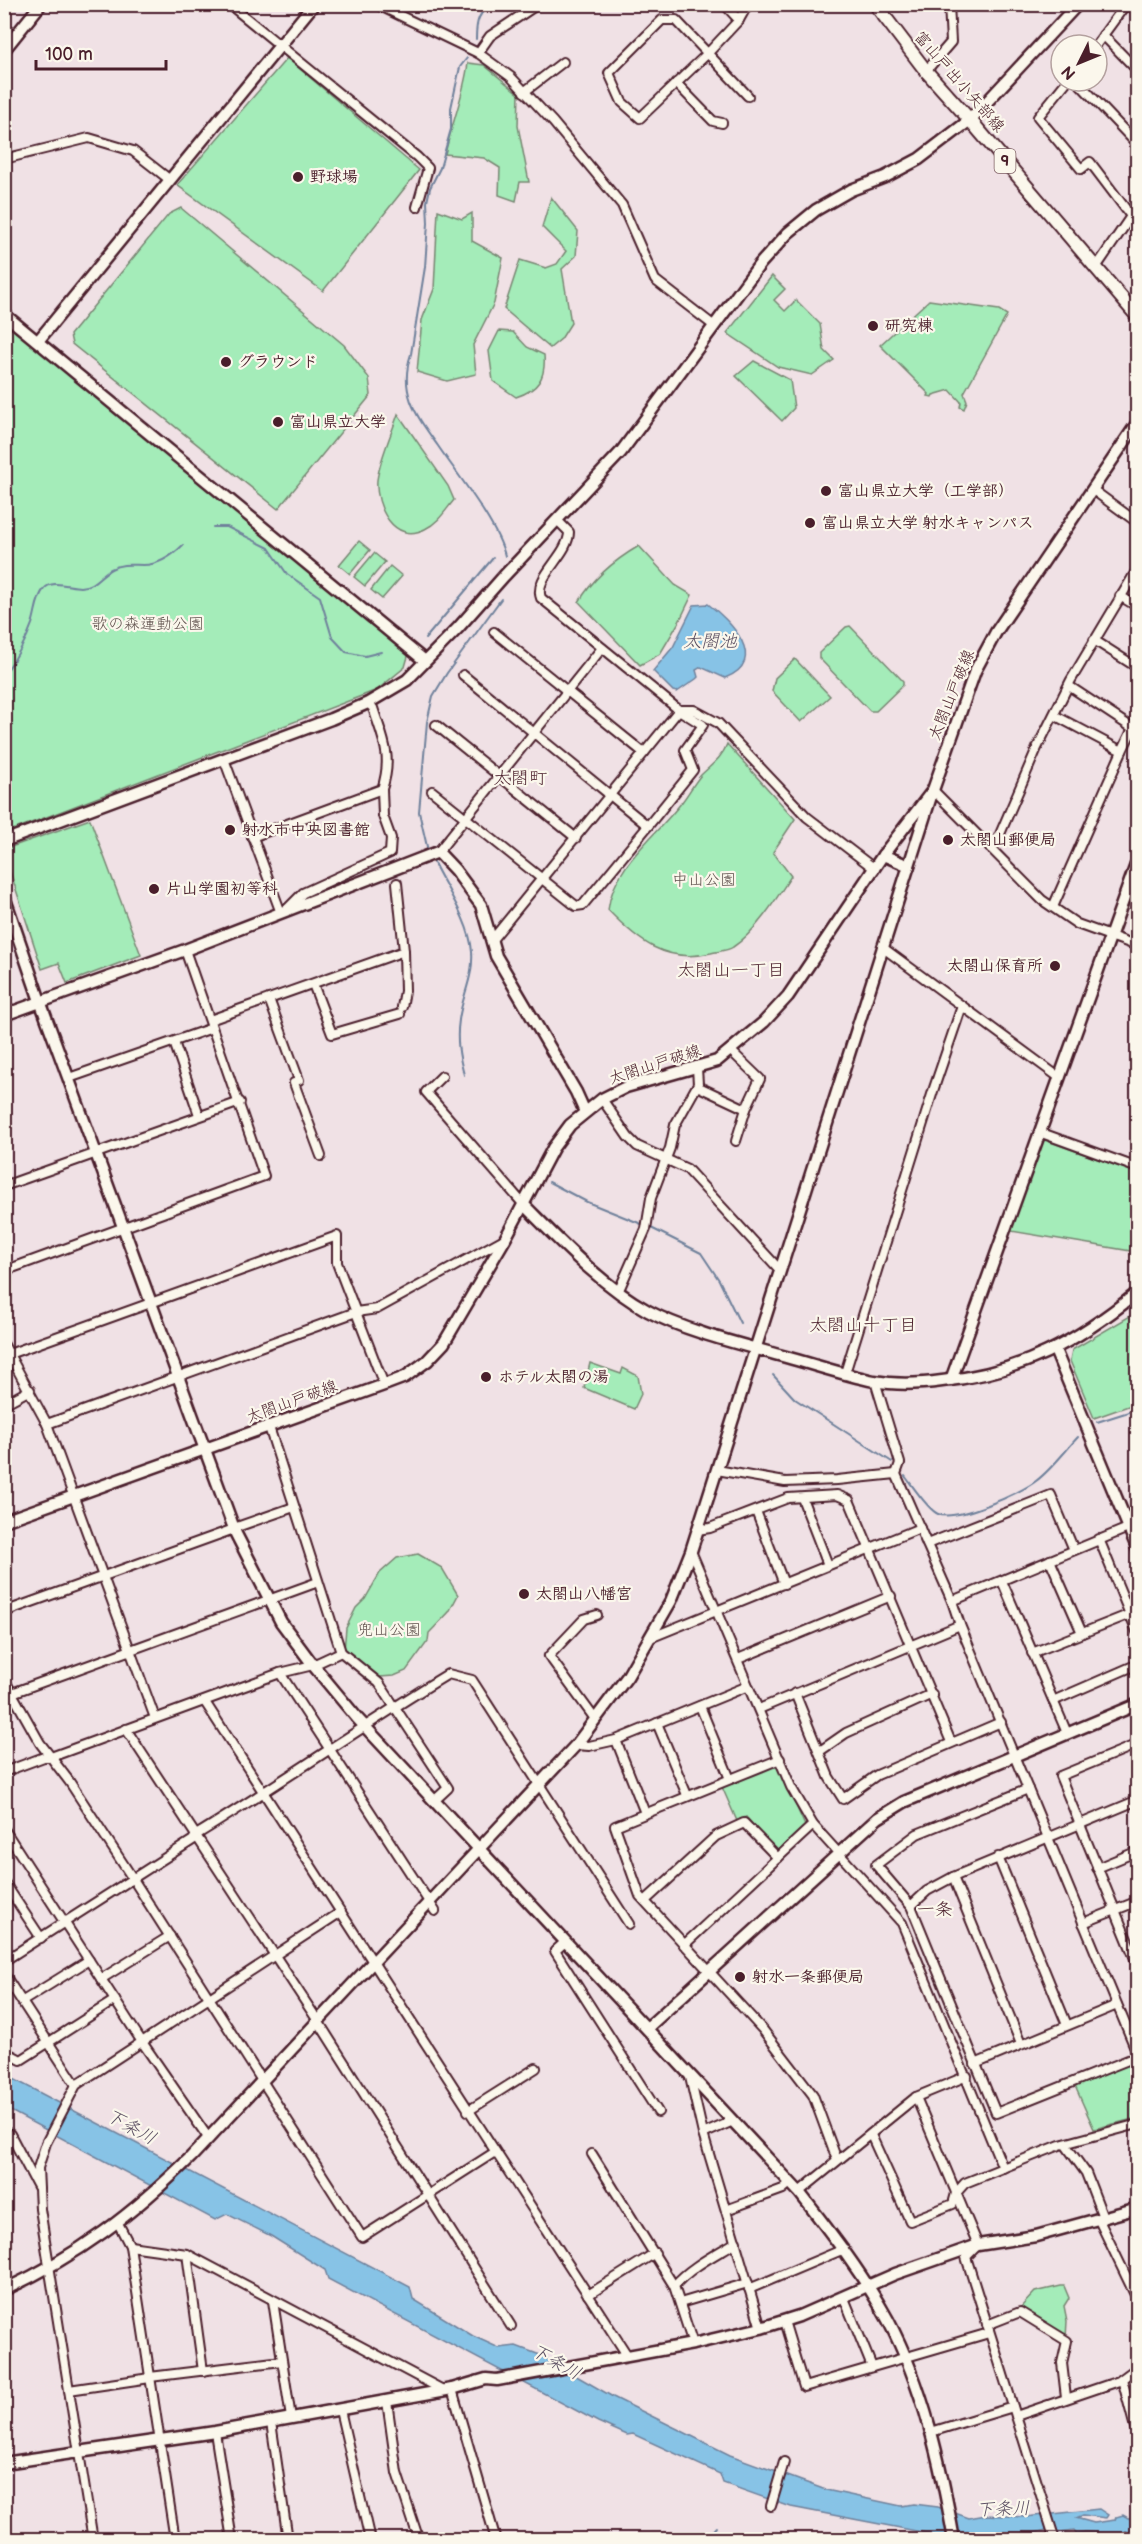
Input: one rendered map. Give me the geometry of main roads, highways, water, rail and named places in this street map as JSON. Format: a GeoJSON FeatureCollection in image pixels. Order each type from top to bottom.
{"type":"FeatureCollection","features":[{"type":"Feature","properties":{"kind":"main road","name":"富山戸出小矢部線"},"geometry":{"type":"LineString","coordinates":[[875,4],[926,71],[1137,316]]}},
{"type":"Feature","properties":{"kind":"water","name":"太閤池"},"geometry":{"type":"Polygon","coordinates":[[[708,604],[726,620],[742,641],[745,651],[744,662],[738,671],[725,678],[701,667],[696,670],[698,677],[696,679],[677,692],[673,691],[653,671],[673,647],[694,605],[708,604]]]}},
{"type":"Feature","properties":{"kind":"water"},"geometry":{"type":"Polygon","coordinates":[[[4,2074],[410,2287],[413,2299],[473,2336],[499,2348],[516,2346],[540,2355],[613,2397],[730,2455],[826,2490],[901,2506],[914,2504],[938,2507],[969,2518],[986,2515],[1025,2517],[1099,2509],[1108,2515],[1106,2518],[1083,2515],[1076,2518],[1094,2523],[1115,2520],[1116,2517],[1123,2515],[1128,2518],[1137,2518],[1137,2534],[1133,2535],[1126,2531],[1121,2535],[1085,2532],[1077,2534],[1074,2530],[1054,2533],[1046,2530],[1035,2533],[937,2535],[791,2507],[723,2483],[720,2474],[633,2434],[627,2435],[598,2422],[328,2279],[325,2270],[271,2236],[227,2214],[215,2220],[5,2108],[4,2074]]]}},
{"type":"Feature","properties":{"kind":"waterway"},"geometry":{"type":"LineString","coordinates":[[476,39],[481,14],[494,4]]}},
{"type":"Feature","properties":{"kind":"waterway"},"geometry":{"type":"LineString","coordinates":[[467,58],[460,67],[451,108],[451,129],[427,202],[425,267],[407,381],[408,392],[417,414],[486,515],[505,556]]}},
{"type":"Feature","properties":{"kind":"waterway"},"geometry":{"type":"LineString","coordinates":[[213,527],[227,527],[269,548],[287,574],[320,597],[332,637],[346,652],[365,656],[381,652]]}},
{"type":"Feature","properties":{"kind":"waterway"},"geometry":{"type":"LineString","coordinates":[[5,673],[27,637],[39,597],[47,586],[51,584],[85,586],[115,567],[160,562],[183,545]]}},
{"type":"Feature","properties":{"kind":"waterway"},"geometry":{"type":"LineString","coordinates":[[425,639],[493,558]]}},
{"type":"Feature","properties":{"kind":"waterway"},"geometry":{"type":"LineString","coordinates":[[428,851],[419,812],[427,722],[433,696],[501,599]]}},
{"type":"Feature","properties":{"kind":"waterway"},"geometry":{"type":"LineString","coordinates":[[432,859],[462,916],[472,952],[470,978],[458,1027],[458,1048],[464,1075]]}},
{"type":"Feature","properties":{"kind":"waterway"},"geometry":{"type":"LineString","coordinates":[[549,1182],[587,1202],[644,1225]]}},
{"type":"Feature","properties":{"kind":"waterway"},"geometry":{"type":"LineString","coordinates":[[649,1227],[701,1253],[719,1280],[740,1323]]}},
{"type":"Feature","properties":{"kind":"waterway"},"geometry":{"type":"LineString","coordinates":[[773,1375],[795,1399],[892,1462]]}},
{"type":"Feature","properties":{"kind":"waterway"},"geometry":{"type":"LineString","coordinates":[[1097,1422],[1138,1409]]}},
{"type":"Feature","properties":{"kind":"waterway"},"geometry":{"type":"LineString","coordinates":[[905,1476],[934,1512],[947,1515],[959,1514],[1003,1499],[1036,1481],[1078,1437]]}},
{"type":"Feature","properties":{"kind":"waterway"},"geometry":{"type":"LineString","coordinates":[[705,2540],[716,2527]]}},
{"type":"Feature","properties":{"kind":"place","name":"野球場"},"geometry":{"type":"Point","coordinates":[298,177]}},
{"type":"Feature","properties":{"kind":"place","name":"研究棟"},"geometry":{"type":"Point","coordinates":[873,326]}},
{"type":"Feature","properties":{"kind":"place","name":"グラウンド"},"geometry":{"type":"Point","coordinates":[226,362]}},
{"type":"Feature","properties":{"kind":"place","name":"富山県立大学"},"geometry":{"type":"Point","coordinates":[278,422]}},
{"type":"Feature","properties":{"kind":"place","name":"富山県立大学（工学部）"},"geometry":{"type":"Point","coordinates":[826,491]}},
{"type":"Feature","properties":{"kind":"place","name":"富山県立大学 射水キャンパス"},"geometry":{"type":"Point","coordinates":[810,523]}},
{"type":"Feature","properties":{"kind":"place","name":"射水市中央図書館"},"geometry":{"type":"Point","coordinates":[230,830]}},
{"type":"Feature","properties":{"kind":"place","name":"太閤山郵便局"},"geometry":{"type":"Point","coordinates":[948,840]}},
{"type":"Feature","properties":{"kind":"place","name":"片山学園初等科"},"geometry":{"type":"Point","coordinates":[154,889]}},
{"type":"Feature","properties":{"kind":"place","name":"太閤山保育所"},"geometry":{"type":"Point","coordinates":[1055,966]}},
{"type":"Feature","properties":{"kind":"place","name":"ホテル太閤の湯"},"geometry":{"type":"Point","coordinates":[486,1377]}},
{"type":"Feature","properties":{"kind":"place","name":"太閤山八幡宮"},"geometry":{"type":"Point","coordinates":[524,1594]}},
{"type":"Feature","properties":{"kind":"place","name":"射水一条郵便局"},"geometry":{"type":"Point","coordinates":[740,1977]}},
{"type":"Feature","properties":{"kind":"district","name":"太閤町"},"geometry":{"type":"Point","coordinates":[520,778]}},
{"type":"Feature","properties":{"kind":"district","name":"太閤山一丁目"},"geometry":{"type":"Point","coordinates":[731,970]}},
{"type":"Feature","properties":{"kind":"district","name":"太閤山十丁目"},"geometry":{"type":"Point","coordinates":[863,1325]}},
{"type":"Feature","properties":{"kind":"district","name":"一条"},"geometry":{"type":"Point","coordinates":[935,1909]}},
{"type":"Feature","properties":{"kind":"park label","name":"歌の森運動公園"},"geometry":{"type":"Point","coordinates":[148,624]}},
{"type":"Feature","properties":{"kind":"park label","name":"中山公園"},"geometry":{"type":"Point","coordinates":[704,880]}},
{"type":"Feature","properties":{"kind":"park label","name":"兜山公園"},"geometry":{"type":"Point","coordinates":[389,1630]}},
{"type":"Feature","properties":{"kind":"water label","name":"下条川"},"geometry":{"type":"Point","coordinates":[131,2127]}},
{"type":"Feature","properties":{"kind":"water label","name":"下条川"},"geometry":{"type":"Point","coordinates":[556,2362]}},
{"type":"Feature","properties":{"kind":"water label","name":"下条川"},"geometry":{"type":"Point","coordinates":[1003,2509]}}]}
